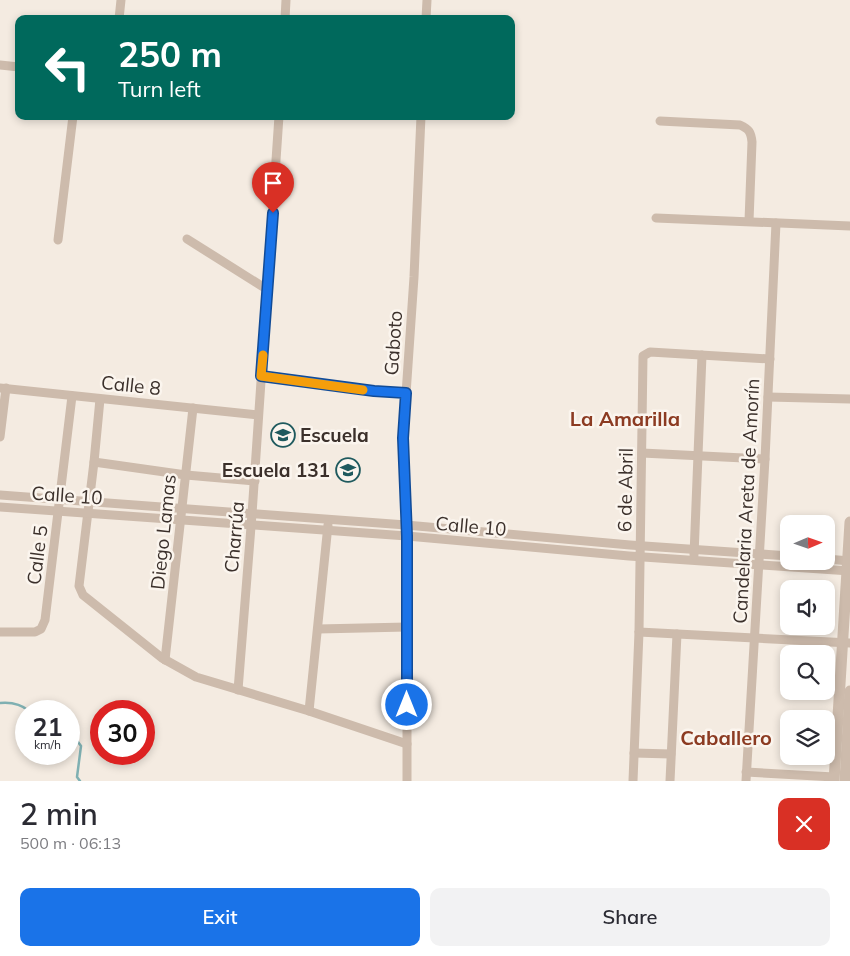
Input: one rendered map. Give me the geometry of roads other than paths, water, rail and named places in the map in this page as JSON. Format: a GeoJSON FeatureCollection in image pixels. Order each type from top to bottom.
{"type":"FeatureCollection","features":[{"type":"Feature","properties":{"kind":"street"},"geometry":{"type":"LineString","coordinates":[[119,15],[121,0]]}},
{"type":"Feature","properties":{"kind":"street"},"geometry":{"type":"LineString","coordinates":[[285,15],[286,0]]}},
{"type":"Feature","properties":{"kind":"street"},"geometry":{"type":"LineString","coordinates":[[426,15],[427,0]]}},
{"type":"Feature","properties":{"kind":"street"},"geometry":{"type":"LineString","coordinates":[[0,65],[15,66]]}},
{"type":"Feature","properties":{"kind":"street"},"geometry":{"type":"LineString","coordinates":[[58,240],[73,120]]}},
{"type":"Feature","properties":{"kind":"street","name":"Charrúa"},"geometry":{"type":"LineString","coordinates":[[238,690],[279,120]]}},
{"type":"Feature","properties":{"kind":"street","name":"Gaboto"},"geometry":{"type":"LineString","coordinates":[[407,781],[407,536],[403,438],[421,120]]}},
{"type":"Feature","properties":{"kind":"street"},"geometry":{"type":"LineString","coordinates":[[660,120],[740,125],[747,128],[751,134],[752,142],[749,221]]}},
{"type":"Feature","properties":{"kind":"street"},"geometry":{"type":"LineString","coordinates":[[656,218],[850,226]]}},
{"type":"Feature","properties":{"kind":"street","name":"Candelaria Areta de Amorín"},"geometry":{"type":"LineString","coordinates":[[746,777],[765,459],[776,223]]}},
{"type":"Feature","properties":{"kind":"street"},"geometry":{"type":"LineString","coordinates":[[186,239],[268,290]]}},
{"type":"Feature","properties":{"kind":"street","name":"6 de Abril"},"geometry":{"type":"LineString","coordinates":[[633,781],[639,632],[643,356],[650,352],[702,355]]}},
{"type":"Feature","properties":{"kind":"street"},"geometry":{"type":"LineString","coordinates":[[694,561],[702,355],[770,359]]}},
{"type":"Feature","properties":{"kind":"street"},"geometry":{"type":"LineString","coordinates":[[261,376],[374,391],[406,393]]}},
{"type":"Feature","properties":{"kind":"street"},"geometry":{"type":"LineString","coordinates":[[0,438],[3,388]]}},
{"type":"Feature","properties":{"kind":"street","name":"Calle 8"},"geometry":{"type":"LineString","coordinates":[[3,388],[258,415]]}},
{"type":"Feature","properties":{"kind":"street","name":"Calle 5"},"geometry":{"type":"LineString","coordinates":[[0,632],[35,632],[41,629],[45,620],[72,396]]}},
{"type":"Feature","properties":{"kind":"street"},"geometry":{"type":"LineString","coordinates":[[768,397],[850,399]]}},
{"type":"Feature","properties":{"kind":"street"},"geometry":{"type":"LineString","coordinates":[[100,399],[79,586],[83,595],[165,660],[196,677],[309,711],[407,744]]}},
{"type":"Feature","properties":{"kind":"street","name":"Diego Lamas"},"geometry":{"type":"LineString","coordinates":[[165,660],[194,408]]}},
{"type":"Feature","properties":{"kind":"street"},"geometry":{"type":"LineString","coordinates":[[642,453],[765,459]]}},
{"type":"Feature","properties":{"kind":"street"},"geometry":{"type":"LineString","coordinates":[[94,462],[186,475],[254,481]]}},
{"type":"Feature","properties":{"kind":"street","name":"Calle 10"},"geometry":{"type":"LineString","coordinates":[[0,495],[90,500],[640,546],[780,555]]}},
{"type":"Feature","properties":{"kind":"street","name":"Calle 10"},"geometry":{"type":"LineString","coordinates":[[0,507],[407,536],[694,561],[759,565],[849,566]]}},
{"type":"Feature","properties":{"kind":"street"},"geometry":{"type":"LineString","coordinates":[[309,711],[328,519]]}},
{"type":"Feature","properties":{"kind":"street"},"geometry":{"type":"LineString","coordinates":[[845,719],[850,522]]}},
{"type":"Feature","properties":{"kind":"street"},"geometry":{"type":"LineString","coordinates":[[835,562],[849,566]]}},
{"type":"Feature","properties":{"kind":"street"},"geometry":{"type":"LineString","coordinates":[[318,629],[407,626]]}},
{"type":"Feature","properties":{"kind":"street"},"geometry":{"type":"LineString","coordinates":[[639,632],[846,643]]}},
{"type":"Feature","properties":{"kind":"street"},"geometry":{"type":"LineString","coordinates":[[670,781],[677,634]]}},
{"type":"Feature","properties":{"kind":"street"},"geometry":{"type":"LineString","coordinates":[[746,777],[838,780],[850,691]]}},
{"type":"Feature","properties":{"kind":"street"},"geometry":{"type":"LineString","coordinates":[[634,753],[671,754]]}},
{"type":"Feature","properties":{"kind":"waterway"},"geometry":{"type":"LineString","coordinates":[[0,703],[15,704]]}},
{"type":"Feature","properties":{"kind":"waterway"},"geometry":{"type":"LineString","coordinates":[[80,745],[80,754]]}},
{"type":"Feature","properties":{"kind":"waterway"},"geometry":{"type":"LineString","coordinates":[[79,765],[77,777],[80,781]]}},
{"type":"Feature","properties":{"kind":"place","name":"Escuela"},"geometry":{"type":"Point","coordinates":[283,435]}},
{"type":"Feature","properties":{"kind":"place","name":"Escuela 131"},"geometry":{"type":"Point","coordinates":[348,470]}},
{"type":"Feature","properties":{"kind":"district","name":"La Amarilla"},"geometry":{"type":"Point","coordinates":[625,419]}},
{"type":"Feature","properties":{"kind":"district","name":"Caballero"},"geometry":{"type":"Point","coordinates":[726,738]}}]}
